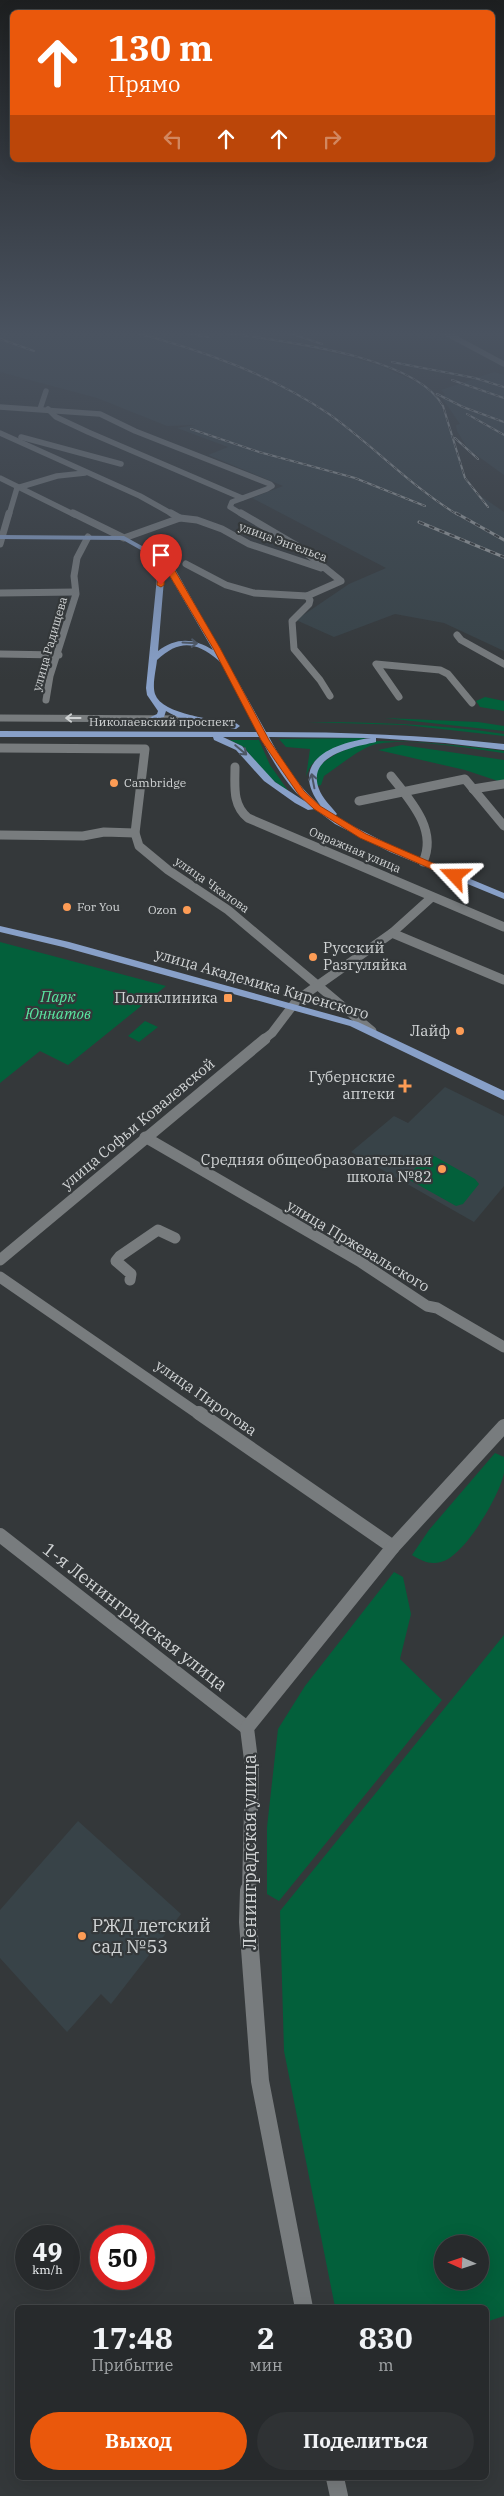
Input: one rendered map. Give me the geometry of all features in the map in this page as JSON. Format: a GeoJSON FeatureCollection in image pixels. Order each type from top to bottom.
{"type":"FeatureCollection","features":[{"type":"Feature","properties":{"kind":"main road"},"geometry":{"type":"LineString","coordinates":[[1,537],[124,538],[158,557],[171,569],[265,740],[291,780],[317,807],[338,822]]}},
{"type":"Feature","properties":{"kind":"main road"},"geometry":{"type":"LineString","coordinates":[[154,718],[162,715],[162,711],[151,694],[150,688],[162,567],[158,557]]}},
{"type":"Feature","properties":{"kind":"main road"},"geometry":{"type":"LineString","coordinates":[[154,658],[164,648],[188,642],[204,646],[224,663]]}},
{"type":"Feature","properties":{"kind":"main road"},"geometry":{"type":"LineString","coordinates":[[158,703],[178,715],[235,731]]}},
{"type":"Feature","properties":{"kind":"main road","name":"Николаевский проспект"},"geometry":{"type":"LineString","coordinates":[[1,732],[408,729],[504,739]]}},
{"type":"Feature","properties":{"kind":"main road","name":"Николаевский проспект"},"geometry":{"type":"LineString","coordinates":[[1,732],[196,734],[235,731]]}},
{"type":"Feature","properties":{"kind":"main road","name":"Николаевский проспект"},"geometry":{"type":"LineString","coordinates":[[289,731],[417,738],[504,747]]}},
{"type":"Feature","properties":{"kind":"main road"},"geometry":{"type":"LineString","coordinates":[[196,734],[237,745],[246,753],[262,775],[290,797],[363,836],[504,896]]}},
{"type":"Feature","properties":{"kind":"main road"},"geometry":{"type":"LineString","coordinates":[[338,822],[313,785],[311,774],[318,761],[349,746],[368,741],[417,738]]}},
{"type":"Feature","properties":{"kind":"main road","name":"улица Академика Киренского"},"geometry":{"type":"LineString","coordinates":[[0,929],[65,944],[372,1031],[504,1096]]}},
{"type":"Feature","properties":{"kind":"street","name":"улица Энгельса"},"geometry":{"type":"LineString","coordinates":[[35,448],[140,496],[180,518],[197,520],[222,529],[249,544],[332,572]]}},
{"type":"Feature","properties":{"kind":"street","name":"улица Энгельса"},"geometry":{"type":"LineString","coordinates":[[59,448],[122,464]]}},
{"type":"Feature","properties":{"kind":"street"},"geometry":{"type":"LineString","coordinates":[[133,448],[171,469],[242,498]]}},
{"type":"Feature","properties":{"kind":"street"},"geometry":{"type":"LineString","coordinates":[[181,448],[270,484],[272,486],[267,489],[232,502],[230,507],[299,547],[341,581],[307,596],[240,591],[186,564]]}},
{"type":"Feature","properties":{"kind":"street"},"geometry":{"type":"LineString","coordinates":[[0,488],[18,488],[57,476],[86,473]]}},
{"type":"Feature","properties":{"kind":"street"},"geometry":{"type":"LineString","coordinates":[[0,478],[124,538],[180,518]]}},
{"type":"Feature","properties":{"kind":"street"},"geometry":{"type":"LineString","coordinates":[[0,544],[18,488]]}},
{"type":"Feature","properties":{"kind":"street","name":"улица Радищева"},"geometry":{"type":"LineString","coordinates":[[46,700],[50,676],[59,655],[75,592],[77,556],[86,547],[88,537]]}},
{"type":"Feature","properties":{"kind":"street"},"geometry":{"type":"LineString","coordinates":[[0,592],[75,592]]}},
{"type":"Feature","properties":{"kind":"street"},"geometry":{"type":"LineString","coordinates":[[307,596],[310,600],[309,604],[292,621],[294,649],[320,680],[330,696]]}},
{"type":"Feature","properties":{"kind":"street"},"geometry":{"type":"LineString","coordinates":[[457,635],[461,640],[504,664]]}},
{"type":"Feature","properties":{"kind":"street"},"geometry":{"type":"LineString","coordinates":[[0,654],[59,655]]}},
{"type":"Feature","properties":{"kind":"street"},"geometry":{"type":"LineString","coordinates":[[399,697],[376,664],[440,670],[448,674],[472,703]]}},
{"type":"Feature","properties":{"kind":"street"},"geometry":{"type":"LineString","coordinates":[[0,718],[192,719]]}},
{"type":"Feature","properties":{"kind":"street"},"geometry":{"type":"LineString","coordinates":[[0,748],[141,748],[147,751],[135,833],[104,832],[82,836],[0,835]]}},
{"type":"Feature","properties":{"kind":"street","name":"Овражная улица"},"geometry":{"type":"LineString","coordinates":[[235,767],[236,805],[240,813],[341,859],[504,927]]}},
{"type":"Feature","properties":{"kind":"street"},"geometry":{"type":"LineString","coordinates":[[391,776],[421,817],[427,834],[428,856],[423,862]]}},
{"type":"Feature","properties":{"kind":"street"},"geometry":{"type":"LineString","coordinates":[[359,801],[465,779],[504,826]]}},
{"type":"Feature","properties":{"kind":"street"},"geometry":{"type":"LineString","coordinates":[[473,789],[504,784]]}},
{"type":"Feature","properties":{"kind":"street","name":"улица Чкалова"},"geometry":{"type":"LineString","coordinates":[[135,833],[139,846],[168,870],[228,910],[372,1031]]}},
{"type":"Feature","properties":{"kind":"street"},"geometry":{"type":"LineString","coordinates":[[291,1007],[392,933],[432,897]]}},
{"type":"Feature","properties":{"kind":"street"},"geometry":{"type":"LineString","coordinates":[[392,933],[504,980]]}},
{"type":"Feature","properties":{"kind":"street","name":"улица Софьи Ковалевской"},"geometry":{"type":"LineString","coordinates":[[0,1260],[272,1033],[291,1007]]}},
{"type":"Feature","properties":{"kind":"street","name":"улица Пржевальского"},"geometry":{"type":"LineString","coordinates":[[145,1138],[359,1260],[427,1306],[436,1308],[504,1347]]}},
{"type":"Feature","properties":{"kind":"street"},"geometry":{"type":"LineString","coordinates":[[130,1280],[131,1274],[116,1261],[120,1256],[158,1230],[175,1238]]}},
{"type":"Feature","properties":{"kind":"street","name":"улица Пирогова"},"geometry":{"type":"LineString","coordinates":[[0,1277],[393,1547]]}},
{"type":"Feature","properties":{"kind":"street"},"geometry":{"type":"LineString","coordinates":[[247,1728],[393,1547],[504,1426]]}},
{"type":"Feature","properties":{"kind":"street","name":"1-я Ленинградская улица"},"geometry":{"type":"LineString","coordinates":[[0,1535],[247,1728]]}},
{"type":"Feature","properties":{"kind":"street","name":"Ленинградская улица"},"geometry":{"type":"LineString","coordinates":[[247,1728],[252,1768],[248,1922],[260,2081],[303,2305]]}},
{"type":"Feature","properties":{"kind":"street"},"geometry":{"type":"LineString","coordinates":[[336,2480],[339,2496]]}},
{"type":"Feature","properties":{"kind":"shaded area"},"geometry":{"type":"Polygon","coordinates":[[[224,448],[457,448],[464,475],[478,494],[504,512],[504,651],[444,623],[395,614],[334,637],[296,620],[349,584],[386,568],[252,498],[283,486],[208,455],[224,448]]]}},
{"type":"Feature","properties":{"kind":"shaded area"},"geometry":{"type":"Polygon","coordinates":[[[504,448],[504,475],[468,449],[504,448]]]}},
{"type":"Feature","properties":{"kind":"shaded area","name":"Средняя общеобразовательная школа №82"},"geometry":{"type":"Polygon","coordinates":[[[445,1087],[504,1116],[504,1186],[474,1222],[351,1152],[394,1116],[408,1123],[445,1087]]]}},
{"type":"Feature","properties":{"kind":"shaded area","name":"РЖД детский сад №53"},"geometry":{"type":"Polygon","coordinates":[[[78,1821],[181,1914],[111,2004],[101,1994],[67,2032],[0,1958],[0,1910],[78,1821]]]}},
{"type":"Feature","properties":{"kind":"green space"},"geometry":{"type":"Polygon","coordinates":[[[485,697],[504,701],[504,711],[480,707],[476,701],[485,697]]]}},
{"type":"Feature","properties":{"kind":"green space"},"geometry":{"type":"Polygon","coordinates":[[[385,718],[478,722],[504,726],[504,731],[385,718]]]}},
{"type":"Feature","properties":{"kind":"green space"},"geometry":{"type":"Polygon","coordinates":[[[307,722],[381,723],[430,726],[504,734],[504,736],[405,725],[307,722]]]}},
{"type":"Feature","properties":{"kind":"green space"},"geometry":{"type":"Polygon","coordinates":[[[366,738],[331,752],[315,761],[306,777],[310,749],[286,747],[279,739],[366,738]]]}},
{"type":"Feature","properties":{"kind":"green space"},"geometry":{"type":"Polygon","coordinates":[[[230,740],[259,740],[270,765],[289,792],[267,776],[244,747],[230,740]]]}},
{"type":"Feature","properties":{"kind":"green space"},"geometry":{"type":"Polygon","coordinates":[[[373,741],[406,742],[455,745],[504,751],[504,753],[437,744],[400,742],[373,745],[354,755],[324,776],[321,785],[317,786],[316,774],[324,762],[349,748],[373,741]]]}},
{"type":"Feature","properties":{"kind":"green space"},"geometry":{"type":"Polygon","coordinates":[[[402,745],[504,760],[504,783],[465,770],[378,750],[402,745]]]}},
{"type":"Feature","properties":{"kind":"green space","name":"Парк Юннатов"},"geometry":{"type":"Polygon","coordinates":[[[0,942],[166,986],[68,1065],[40,1051],[0,1083],[0,942]]]}},
{"type":"Feature","properties":{"kind":"green space"},"geometry":{"type":"Polygon","coordinates":[[[145,1021],[158,1027],[139,1042],[128,1036],[145,1021]]]}},
{"type":"Feature","properties":{"kind":"green space"},"geometry":{"type":"Polygon","coordinates":[[[434,1156],[475,1179],[479,1184],[463,1204],[456,1206],[406,1178],[426,1157],[434,1156]]]}},
{"type":"Feature","properties":{"kind":"green space"},"geometry":{"type":"Polygon","coordinates":[[[495,1453],[504,1457],[504,1473],[496,1495],[480,1524],[470,1537],[450,1558],[441,1562],[426,1562],[412,1555],[429,1530],[495,1453]]]}},
{"type":"Feature","properties":{"kind":"green space"},"geometry":{"type":"Polygon","coordinates":[[[394,1572],[403,1577],[411,1614],[400,1659],[442,1700],[279,1901],[267,1894],[267,1827],[278,1729],[305,1686],[394,1572]]]}},
{"type":"Feature","properties":{"kind":"green space"},"geometry":{"type":"Polygon","coordinates":[[[504,1635],[504,2316],[489,2321],[489,2305],[335,2305],[284,2051],[280,1911],[504,1635]]]}},
{"type":"Feature","properties":{"kind":"railway"},"geometry":{"type":"LineString","coordinates":[[249,448],[355,478],[425,506]]}},
{"type":"Feature","properties":{"kind":"railway"},"geometry":{"type":"LineString","coordinates":[[372,448],[423,491],[458,515]]}},
{"type":"Feature","properties":{"kind":"railway"},"geometry":{"type":"LineString","coordinates":[[456,448],[465,478],[488,507]]}},
{"type":"Feature","properties":{"kind":"railway"},"geometry":{"type":"LineString","coordinates":[[466,448],[478,459]]}},
{"type":"Feature","properties":{"kind":"railway"},"geometry":{"type":"LineString","coordinates":[[456,513],[504,540]]}},
{"type":"Feature","properties":{"kind":"railway"},"geometry":{"type":"LineString","coordinates":[[419,522],[504,557]]}},
{"type":"Feature","properties":{"kind":"place","name":"Cambridge"},"geometry":{"type":"Point","coordinates":[114,783]}},
{"type":"Feature","properties":{"kind":"place","name":"For You"},"geometry":{"type":"Point","coordinates":[67,907]}},
{"type":"Feature","properties":{"kind":"place","name":"Ozon"},"geometry":{"type":"Point","coordinates":[187,910]}},
{"type":"Feature","properties":{"kind":"place","name":"Русский Разгуляйка"},"geometry":{"type":"Point","coordinates":[313,957]}},
{"type":"Feature","properties":{"kind":"place","name":"Поликлиника"},"geometry":{"type":"Point","coordinates":[228,998]}},
{"type":"Feature","properties":{"kind":"place","name":"Лайф"},"geometry":{"type":"Point","coordinates":[460,1031]}},
{"type":"Feature","properties":{"kind":"place","name":"Губернские аптеки"},"geometry":{"type":"Point","coordinates":[405,1086]}},
{"type":"Feature","properties":{"kind":"place","name":"Средняя общеобразовательная школа №82"},"geometry":{"type":"Point","coordinates":[442,1169]}},
{"type":"Feature","properties":{"kind":"place","name":"РЖД детский сад №53"},"geometry":{"type":"Point","coordinates":[82,1936]}},
{"type":"Feature","properties":{"kind":"route"},"geometry":{"type":"LineString","coordinates":[[161,585],[162,567],[158,557],[171,569],[201,620],[265,740],[301,793],[338,822],[363,836],[455,876]]}}]}
